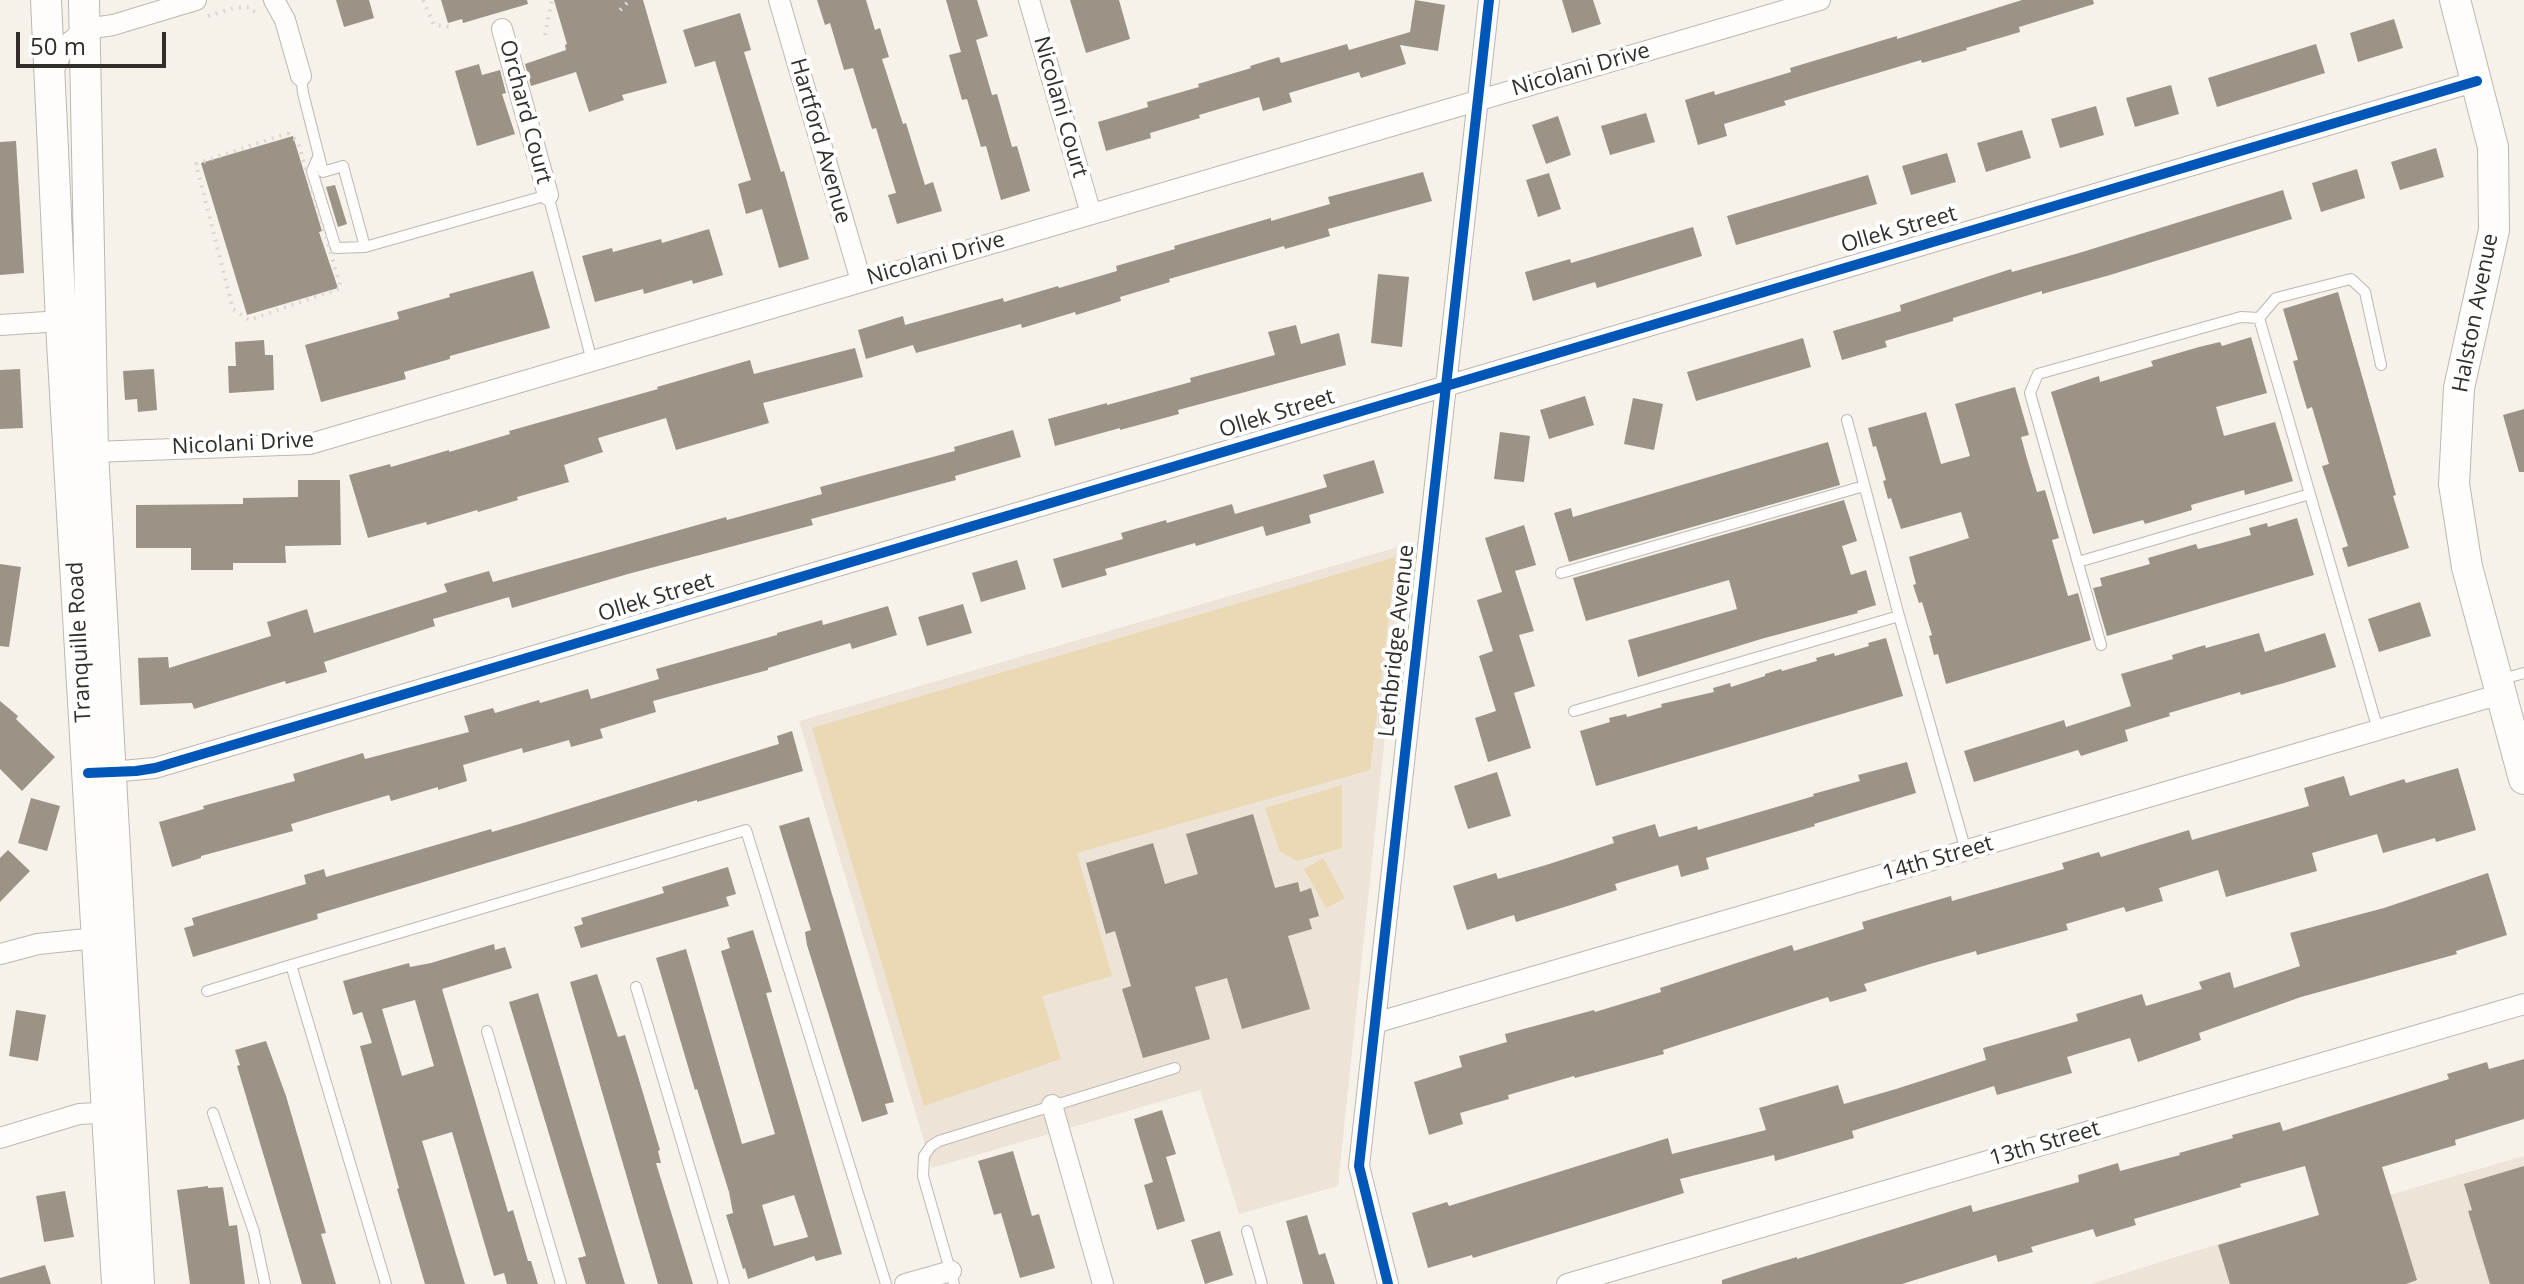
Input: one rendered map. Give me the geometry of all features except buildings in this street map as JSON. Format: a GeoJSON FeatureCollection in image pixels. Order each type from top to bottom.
{"type":"FeatureCollection","features":[{"type":"Feature","properties":{"kind":"main road","name":"Tranquille Road"},"geometry":{"type":"LineString","coordinates":[[46,0],[71,497],[99,773]]}},
{"type":"Feature","properties":{"kind":"main road","name":"Halston Avenue"},"geometry":{"type":"LineString","coordinates":[[2455,0],[2493,147],[2494,230],[2459,388],[2454,484],[2467,567],[2507,683],[2524,779]]}},
{"type":"Feature","properties":{"kind":"main road","name":"Tranquille Road"},"geometry":{"type":"LineString","coordinates":[[85,15],[99,773],[118,1112],[117,1284]]}},
{"type":"Feature","properties":{"kind":"main road","name":"Tranquille Road"},"geometry":{"type":"LineString","coordinates":[[118,1112],[139,1284]]}},
{"type":"Feature","properties":{"kind":"street"},"geometry":{"type":"LineString","coordinates":[[274,0],[285,20],[301,76]]}},
{"type":"Feature","properties":{"kind":"street","name":"Hartford Avenue"},"geometry":{"type":"LineString","coordinates":[[779,0],[861,281]]}},
{"type":"Feature","properties":{"kind":"street","name":"Nicolani Court"},"geometry":{"type":"LineString","coordinates":[[1029,0],[1091,214]]}},
{"type":"Feature","properties":{"kind":"street","name":"Lethbridge Avenue"},"geometry":{"type":"LineString","coordinates":[[1388,1284],[1359,1166],[1489,0]]}},
{"type":"Feature","properties":{"kind":"street","name":"Nicolani Drive"},"geometry":{"type":"LineString","coordinates":[[93,452],[310,444],[1820,0]]}},
{"type":"Feature","properties":{"kind":"street"},"geometry":{"type":"LineString","coordinates":[[51,77],[64,47],[85,15],[113,25],[202,8]]}},
{"type":"Feature","properties":{"kind":"street","name":"Orchard Court"},"geometry":{"type":"LineString","coordinates":[[502,29],[548,195]]}},
{"type":"Feature","properties":{"kind":"street","name":"Ollek Street"},"geometry":{"type":"LineString","coordinates":[[99,773],[136,771],[171,763],[2477,81]]}},
{"type":"Feature","properties":{"kind":"street"},"geometry":{"type":"LineString","coordinates":[[0,325],[61,321],[79,327],[91,346]]}},
{"type":"Feature","properties":{"kind":"street"},"geometry":{"type":"LineString","coordinates":[[71,497],[80,466],[93,452]]}},
{"type":"Feature","properties":{"kind":"street","name":"14th Street"},"geometry":{"type":"LineString","coordinates":[[1375,1023],[2378,730],[2507,683]]}},
{"type":"Feature","properties":{"kind":"street"},"geometry":{"type":"LineString","coordinates":[[0,954],[38,944],[108,937]]}},
{"type":"Feature","properties":{"kind":"street","name":"13th Street"},"geometry":{"type":"LineString","coordinates":[[1567,1284],[2524,1004]]}},
{"type":"Feature","properties":{"kind":"street"},"geometry":{"type":"LineString","coordinates":[[1052,1105],[1103,1284]]}},
{"type":"Feature","properties":{"kind":"street"},"geometry":{"type":"LineString","coordinates":[[0,1138],[79,1114],[118,1112]]}},
{"type":"Feature","properties":{"kind":"street"},"geometry":{"type":"LineString","coordinates":[[905,1284],[953,1278]]}},
{"type":"Feature","properties":{"kind":"lane"},"geometry":{"type":"LineString","coordinates":[[301,76],[323,172],[343,166],[365,247]]}},
{"type":"Feature","properties":{"kind":"lane"},"geometry":{"type":"LineString","coordinates":[[319,155],[312,171],[336,248],[365,247],[548,195],[592,361]]}},
{"type":"Feature","properties":{"kind":"lane"},"geometry":{"type":"LineString","coordinates":[[2259,318],[2276,298],[2351,279],[2365,292],[2381,365]]}},
{"type":"Feature","properties":{"kind":"lane"},"geometry":{"type":"LineString","coordinates":[[2101,645],[2030,393],[2038,374],[2241,317],[2259,318]]}},
{"type":"Feature","properties":{"kind":"lane"},"geometry":{"type":"LineString","coordinates":[[2259,318],[2378,730]]}},
{"type":"Feature","properties":{"kind":"lane"},"geometry":{"type":"LineString","coordinates":[[1847,420],[1966,851]]}},
{"type":"Feature","properties":{"kind":"lane"},"geometry":{"type":"LineString","coordinates":[[1561,573],[1864,486]]}},
{"type":"Feature","properties":{"kind":"lane"},"geometry":{"type":"LineString","coordinates":[[2078,562],[2310,494]]}},
{"type":"Feature","properties":{"kind":"lane"},"geometry":{"type":"LineString","coordinates":[[1574,711],[1899,616]]}},
{"type":"Feature","properties":{"kind":"lane"},"geometry":{"type":"LineString","coordinates":[[207,991],[746,830],[886,1284]]}},
{"type":"Feature","properties":{"kind":"lane"},"geometry":{"type":"LineString","coordinates":[[291,965],[386,1284]]}},
{"type":"Feature","properties":{"kind":"lane"},"geometry":{"type":"LineString","coordinates":[[636,987],[724,1284]]}},
{"type":"Feature","properties":{"kind":"lane"},"geometry":{"type":"LineString","coordinates":[[487,1031],[561,1284]]}},
{"type":"Feature","properties":{"kind":"lane"},"geometry":{"type":"LineString","coordinates":[[953,1278],[923,1176],[924,1156],[931,1146],[1175,1068]]}},
{"type":"Feature","properties":{"kind":"lane"},"geometry":{"type":"LineString","coordinates":[[213,1113],[254,1232],[265,1284]]}},
{"type":"Feature","properties":{"kind":"lane"},"geometry":{"type":"LineString","coordinates":[[1247,1231],[1262,1284]]}},
{"type":"Feature","properties":{"kind":"path"},"geometry":{"type":"LineString","coordinates":[[423,0],[434,25],[451,27]]}},
{"type":"Feature","properties":{"kind":"path"},"geometry":{"type":"LineString","coordinates":[[545,35],[552,0]]}},
{"type":"Feature","properties":{"kind":"path"},"geometry":{"type":"LineString","coordinates":[[620,10],[630,0]]}},
{"type":"Feature","properties":{"kind":"path"},"geometry":{"type":"LineString","coordinates":[[202,8],[249,7],[260,16]]}},
{"type":"Feature","properties":{"kind":"path"},"geometry":{"type":"LineString","coordinates":[[288,133],[298,142],[341,288],[249,320],[233,309],[196,164],[288,133]]}},
{"type":"Feature","properties":{"kind":"shaded area"},"geometry":{"type":"Polygon","coordinates":[[[1405,545],[1338,1186],[1239,1214],[1200,1090],[932,1168],[799,721],[1405,545]]]}},
{"type":"Feature","properties":{"kind":"shaded area"},"geometry":{"type":"Polygon","coordinates":[[[1396,557],[1370,770],[1077,853],[1112,976],[1042,996],[1061,1059],[924,1106],[812,728],[1396,557]]]}},
{"type":"Feature","properties":{"kind":"shaded area"},"geometry":{"type":"Polygon","coordinates":[[[1342,785],[1342,848],[1298,861],[1280,852],[1265,808],[1342,785]]]}},
{"type":"Feature","properties":{"kind":"shaded area"},"geometry":{"type":"Polygon","coordinates":[[[1323,858],[1345,898],[1326,908],[1304,869],[1323,858]]]}},
{"type":"Feature","properties":{"kind":"shaded area"},"geometry":{"type":"Polygon","coordinates":[[[2524,1156],[2524,1284],[2091,1284],[2182,1255],[2524,1156]]]}},
{"type":"Feature","properties":{"kind":"cycle path"},"geometry":{"type":"LineString","coordinates":[[1388,1284],[1359,1166],[1489,0]]}},
{"type":"Feature","properties":{"kind":"cycle path"},"geometry":{"type":"LineString","coordinates":[[88,773],[155,768],[2477,81]]}}]}
